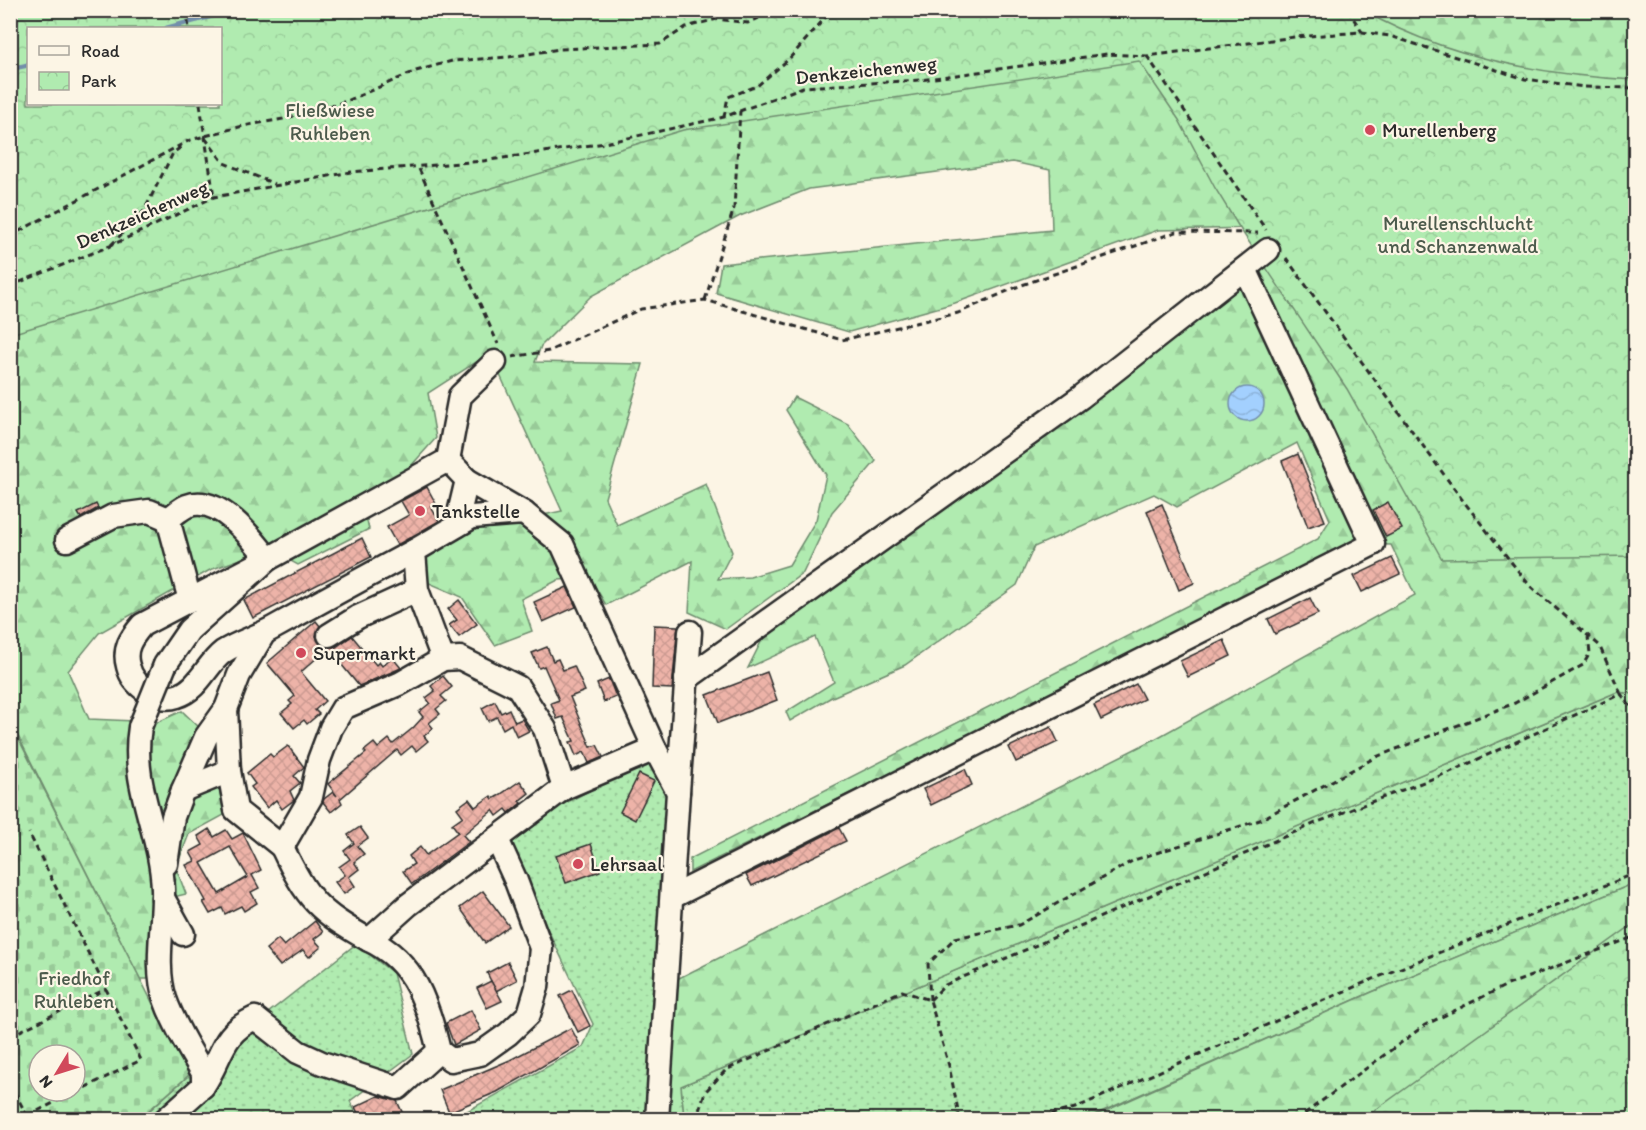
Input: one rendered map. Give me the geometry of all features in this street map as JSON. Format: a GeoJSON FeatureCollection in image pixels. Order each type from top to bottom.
{"type":"FeatureCollection","features":[{"type":"Feature","properties":{"kind":"lane"},"geometry":{"type":"LineString","coordinates":[[686,679],[1081,397],[1245,269],[1275,251]]}},
{"type":"Feature","properties":{"kind":"lane"},"geometry":{"type":"LineString","coordinates":[[672,897],[1373,544],[1245,269]]}},
{"type":"Feature","properties":{"kind":"lane"},"geometry":{"type":"LineString","coordinates":[[448,460],[460,396],[500,356]]}},
{"type":"Feature","properties":{"kind":"lane"},"geometry":{"type":"LineString","coordinates":[[448,460],[467,480],[524,513],[562,544],[655,749],[678,792]]}},
{"type":"Feature","properties":{"kind":"lane"},"geometry":{"type":"LineString","coordinates":[[448,460],[142,625],[131,638],[126,653],[128,667],[135,681],[146,691],[164,699],[179,696],[197,683],[223,652],[264,633],[472,517],[524,513]]}},
{"type":"Feature","properties":{"kind":"lane"},"geometry":{"type":"LineString","coordinates":[[456,526],[467,480]]}},
{"type":"Feature","properties":{"kind":"lane"},"geometry":{"type":"LineString","coordinates":[[168,519],[189,505],[204,506],[228,515],[248,531],[268,559]]}},
{"type":"Feature","properties":{"kind":"lane"},"geometry":{"type":"LineString","coordinates":[[67,540],[113,516],[149,511],[168,519]]}},
{"type":"Feature","properties":{"kind":"lane"},"geometry":{"type":"LineString","coordinates":[[168,519],[190,600]]}},
{"type":"Feature","properties":{"kind":"lane"},"geometry":{"type":"LineString","coordinates":[[414,550],[417,590],[443,659]]}},
{"type":"Feature","properties":{"kind":"lane"},"geometry":{"type":"LineString","coordinates":[[183,934],[163,892],[154,834],[137,772],[136,749],[140,727],[165,665],[189,630],[268,559]]}},
{"type":"Feature","properties":{"kind":"lane"},"geometry":{"type":"LineString","coordinates":[[329,635],[358,617],[417,590]]}},
{"type":"Feature","properties":{"kind":"lane"},"geometry":{"type":"LineString","coordinates":[[657,1119],[690,632]]}},
{"type":"Feature","properties":{"kind":"lane"},"geometry":{"type":"LineString","coordinates":[[203,1086],[203,1073],[165,998],[160,955],[163,892],[173,817],[206,737],[226,709],[239,675],[264,633]]}},
{"type":"Feature","properties":{"kind":"lane"},"geometry":{"type":"LineString","coordinates":[[282,847],[312,797],[319,760],[331,728],[343,708],[401,683],[443,659],[460,658],[518,687],[545,729],[564,788]]}},
{"type":"Feature","properties":{"kind":"lane"},"geometry":{"type":"LineString","coordinates":[[226,709],[229,771],[236,810],[282,847],[298,880],[315,903],[339,923],[385,947],[399,958],[419,986],[430,1009],[439,1051],[451,1060],[480,1054],[508,1034],[529,1014],[537,987],[541,948],[516,881],[497,839]]}},
{"type":"Feature","properties":{"kind":"lane"},"geometry":{"type":"LineString","coordinates":[[369,940],[408,905],[564,788],[655,749]]}},
{"type":"Feature","properties":{"kind":"lane"},"geometry":{"type":"LineString","coordinates":[[183,790],[229,771]]}},
{"type":"Feature","properties":{"kind":"lane"},"geometry":{"type":"LineString","coordinates":[[165,1119],[203,1086],[216,1067],[224,1042],[238,1026],[255,1018],[298,1052],[322,1064],[398,1088],[439,1051]]}},
{"type":"Feature","properties":{"kind":"path"},"geometry":{"type":"LineString","coordinates":[[186,10],[189,27]]}},
{"type":"Feature","properties":{"kind":"path"},"geometry":{"type":"LineString","coordinates":[[10,236],[190,140],[284,119],[346,101],[416,71],[452,61],[509,57],[560,49],[660,44],[686,27],[717,19],[748,23],[777,10]]}},
{"type":"Feature","properties":{"kind":"path"},"geometry":{"type":"LineString","coordinates":[[724,117],[728,97],[757,86],[773,73],[789,59],[832,10]]}},
{"type":"Feature","properties":{"kind":"path"},"geometry":{"type":"LineString","coordinates":[[1348,10],[1362,32]]}},
{"type":"Feature","properties":{"kind":"path","name":"Denkzeichenweg"},"geometry":{"type":"LineString","coordinates":[[10,286],[110,246],[214,197],[351,172],[419,168],[604,142],[724,117],[803,87],[920,80],[1107,54],[1147,56],[1295,37],[1362,32],[1390,36],[1525,79],[1584,87],[1635,88]]}},
{"type":"Feature","properties":{"kind":"path"},"geometry":{"type":"LineString","coordinates":[[419,168],[500,356],[549,351],[641,309],[705,300],[842,340],[958,313],[1019,286],[1176,232],[1268,234],[1147,56]]}},
{"type":"Feature","properties":{"kind":"path"},"geometry":{"type":"LineString","coordinates":[[200,105],[214,197]]}},
{"type":"Feature","properties":{"kind":"path"},"geometry":{"type":"LineString","coordinates":[[705,300],[734,207],[740,111]]}},
{"type":"Feature","properties":{"kind":"path"},"geometry":{"type":"LineString","coordinates":[[204,136],[224,163],[277,184]]}},
{"type":"Feature","properties":{"kind":"path"},"geometry":{"type":"LineString","coordinates":[[110,246],[144,211],[173,153],[190,140]]}},
{"type":"Feature","properties":{"kind":"path"},"geometry":{"type":"LineString","coordinates":[[1275,251],[1530,586],[1599,645],[1621,694],[1635,714]]}},
{"type":"Feature","properties":{"kind":"path"},"geometry":{"type":"LineString","coordinates":[[960,1119],[949,1066],[930,1000],[928,964],[955,938],[1019,925],[1134,860],[1260,820],[1376,757],[1515,703],[1583,665],[1590,653],[1588,635]]}},
{"type":"Feature","properties":{"kind":"path"},"geometry":{"type":"LineString","coordinates":[[930,1000],[945,985],[1318,822],[1450,772],[1621,694]]}},
{"type":"Feature","properties":{"kind":"path"},"geometry":{"type":"LineString","coordinates":[[19,1119],[141,1060],[29,833]]}},
{"type":"Feature","properties":{"kind":"path"},"geometry":{"type":"LineString","coordinates":[[1030,1119],[1075,1108],[1366,981],[1635,873]]}},
{"type":"Feature","properties":{"kind":"path"},"geometry":{"type":"LineString","coordinates":[[1296,1119],[1425,1025],[1505,986],[1635,936]]}},
{"type":"Feature","properties":{"kind":"path"},"geometry":{"type":"LineString","coordinates":[[10,1036],[106,989]]}},
{"type":"Feature","properties":{"kind":"path"},"geometry":{"type":"LineString","coordinates":[[696,1119],[705,1092],[726,1070],[902,991],[930,1000]]}},
{"type":"Feature","properties":{"kind":"path"},"geometry":{"type":"LineString","coordinates":[[10,1083],[27,1116]]}},
{"type":"Feature","properties":{"kind":"green space"},"geometry":{"type":"Polygon","coordinates":[[[1362,10],[1426,40],[1494,61],[1565,74],[1635,80],[1635,556],[1442,559],[1347,389],[1239,227],[1215,188],[1179,120],[1139,61],[683,130],[11,334],[11,11],[1362,10]]]}},
{"type":"Feature","properties":{"kind":"green space"},"geometry":{"type":"Polygon","coordinates":[[[630,11],[1635,11],[1635,694],[1617,692],[681,1086],[684,1119],[667,1119],[677,979],[1153,740],[1415,595],[1391,545],[1356,544],[690,872],[690,859],[1318,539],[1330,520],[1297,443],[1177,507],[1154,494],[1034,547],[1017,585],[905,665],[830,698],[790,721],[786,712],[834,682],[815,637],[748,668],[762,640],[1272,257],[1253,228],[1158,230],[955,303],[849,332],[716,293],[721,264],[1052,230],[1050,170],[1013,162],[809,189],[740,216],[591,296],[541,346],[535,362],[643,364],[605,498],[617,525],[706,484],[732,552],[718,579],[750,577],[789,565],[816,520],[826,475],[786,410],[794,397],[848,424],[876,461],[832,512],[803,573],[726,629],[689,612],[692,561],[606,605],[590,578],[558,580],[521,599],[532,631],[495,645],[462,597],[427,582],[421,562],[468,531],[562,511],[490,353],[428,393],[436,438],[366,516],[369,529],[298,565],[269,549],[210,570],[99,633],[68,671],[89,719],[158,722],[182,711],[203,731],[178,781],[217,784],[226,814],[189,834],[176,868],[186,894],[152,902],[148,979],[140,979],[11,722],[11,171],[222,104],[630,11]]]}},
{"type":"Feature","properties":{"kind":"green space"},"geometry":{"type":"Polygon","coordinates":[[[1617,692],[1635,694],[1635,883],[1372,992],[1085,1119],[684,1119],[681,1086],[1617,692]]]}},
{"type":"Feature","properties":{"kind":"green space","name":"Friedhof Ruhleben"},"geometry":{"type":"Polygon","coordinates":[[[10,722],[189,1075],[139,1119],[11,1119],[10,722]]]}},
{"type":"Feature","properties":{"kind":"green space"},"geometry":{"type":"Polygon","coordinates":[[[652,758],[667,796],[645,1119],[451,1120],[583,1047],[593,1024],[508,846],[556,808],[652,758]]]}},
{"type":"Feature","properties":{"kind":"green space"},"geometry":{"type":"Polygon","coordinates":[[[1635,883],[1635,1119],[1085,1120],[1372,992],[1635,883]]]}},
{"type":"Feature","properties":{"kind":"green space"},"geometry":{"type":"Polygon","coordinates":[[[1635,923],[1635,1119],[1363,1119],[1635,923]]]}},
{"type":"Feature","properties":{"kind":"green space"},"geometry":{"type":"Polygon","coordinates":[[[356,944],[393,973],[413,1054],[350,1101],[359,1119],[139,1120],[189,1075],[356,944]]]}},
{"type":"Feature","properties":{"kind":"water"},"geometry":{"type":"Polygon","coordinates":[[[1247,387],[1259,392],[1264,404],[1259,416],[1247,421],[1235,416],[1230,404],[1235,392],[1247,387]]]}},
{"type":"Feature","properties":{"kind":"building"},"geometry":{"type":"Polygon","coordinates":[[[1298,454],[1325,521],[1308,527],[1282,461],[1298,454]]]}},
{"type":"Feature","properties":{"kind":"building","name":"Tankstelle"},"geometry":{"type":"Polygon","coordinates":[[[427,487],[436,504],[431,507],[439,521],[397,545],[387,527],[409,515],[401,501],[427,487]]]}},
{"type":"Feature","properties":{"kind":"building"},"geometry":{"type":"Polygon","coordinates":[[[1388,502],[1402,529],[1386,537],[1373,510],[1388,502]]]}},
{"type":"Feature","properties":{"kind":"building"},"geometry":{"type":"Polygon","coordinates":[[[96,504],[98,508],[81,518],[78,513],[96,504]]]}},
{"type":"Feature","properties":{"kind":"building"},"geometry":{"type":"Polygon","coordinates":[[[1162,504],[1194,583],[1179,590],[1147,511],[1162,504]]]}},
{"type":"Feature","properties":{"kind":"building"},"geometry":{"type":"Polygon","coordinates":[[[362,538],[371,557],[253,618],[244,600],[362,538]]]}},
{"type":"Feature","properties":{"kind":"building"},"geometry":{"type":"Polygon","coordinates":[[[1392,558],[1400,574],[1362,592],[1354,576],[1392,558]]]}},
{"type":"Feature","properties":{"kind":"building"},"geometry":{"type":"Polygon","coordinates":[[[567,587],[576,607],[543,622],[534,602],[567,587]]]}},
{"type":"Feature","properties":{"kind":"building"},"geometry":{"type":"Polygon","coordinates":[[[1310,598],[1318,614],[1275,634],[1268,619],[1310,598]]]}},
{"type":"Feature","properties":{"kind":"building"},"geometry":{"type":"Polygon","coordinates":[[[459,600],[477,624],[459,637],[449,625],[457,620],[448,609],[459,600]]]}},
{"type":"Feature","properties":{"kind":"building"},"geometry":{"type":"Polygon","coordinates":[[[316,621],[320,626],[316,636],[322,647],[336,647],[352,636],[376,665],[379,662],[382,666],[392,657],[401,668],[359,686],[328,648],[301,672],[325,701],[315,710],[319,714],[307,724],[304,720],[294,728],[281,713],[292,704],[289,701],[295,696],[267,663],[316,621]]]}},
{"type":"Feature","properties":{"kind":"building"},"geometry":{"type":"Polygon","coordinates":[[[654,625],[678,626],[672,689],[652,688],[654,625]]]}},
{"type":"Feature","properties":{"kind":"building"},"geometry":{"type":"Polygon","coordinates":[[[1224,640],[1231,656],[1188,677],[1180,661],[1224,640]]]}},
{"type":"Feature","properties":{"kind":"building"},"geometry":{"type":"Polygon","coordinates":[[[547,647],[553,661],[558,659],[563,670],[574,666],[585,691],[570,697],[591,747],[597,745],[603,757],[589,763],[584,752],[576,756],[570,742],[574,741],[563,717],[557,719],[551,703],[559,700],[544,666],[539,668],[532,653],[547,647]]]}},
{"type":"Feature","properties":{"kind":"building"},"geometry":{"type":"Polygon","coordinates":[[[767,672],[777,700],[718,723],[707,695],[767,672]]]}},
{"type":"Feature","properties":{"kind":"building"},"geometry":{"type":"Polygon","coordinates":[[[443,676],[452,687],[441,696],[446,701],[436,709],[440,714],[429,723],[433,728],[424,736],[428,741],[416,751],[412,746],[401,755],[397,750],[340,799],[342,803],[331,812],[323,802],[324,799],[333,792],[337,796],[328,784],[366,753],[364,751],[374,743],[378,748],[389,739],[393,744],[413,728],[423,717],[419,712],[430,703],[426,698],[435,691],[431,686],[443,676]]]}},
{"type":"Feature","properties":{"kind":"building"},"geometry":{"type":"Polygon","coordinates":[[[609,679],[616,697],[604,702],[597,684],[609,679]]]}},
{"type":"Feature","properties":{"kind":"building"},"geometry":{"type":"Polygon","coordinates":[[[1136,684],[1144,699],[1101,720],[1094,705],[1136,684]]]}},
{"type":"Feature","properties":{"kind":"building"},"geometry":{"type":"Polygon","coordinates":[[[495,701],[501,713],[509,709],[515,722],[522,719],[529,731],[517,737],[511,724],[503,729],[497,717],[488,721],[482,708],[495,701]]]}},
{"type":"Feature","properties":{"kind":"building"},"geometry":{"type":"Polygon","coordinates":[[[1051,727],[1058,742],[1016,762],[1009,747],[1051,727]]]}},
{"type":"Feature","properties":{"kind":"building"},"geometry":{"type":"Polygon","coordinates":[[[288,746],[304,767],[294,776],[300,783],[290,791],[294,800],[282,809],[276,800],[267,808],[251,787],[255,784],[247,773],[270,754],[273,757],[288,746]]]}},
{"type":"Feature","properties":{"kind":"building"},"geometry":{"type":"Polygon","coordinates":[[[965,769],[972,785],[931,805],[923,789],[965,769]]]}},
{"type":"Feature","properties":{"kind":"building"},"geometry":{"type":"Polygon","coordinates":[[[639,774],[654,781],[635,820],[620,812],[639,774]]]}},
{"type":"Feature","properties":{"kind":"building"},"geometry":{"type":"Polygon","coordinates":[[[520,781],[529,793],[519,801],[521,803],[509,813],[506,809],[497,816],[493,810],[463,835],[469,842],[412,884],[403,871],[414,864],[409,856],[420,847],[426,855],[458,832],[452,824],[463,816],[457,808],[469,799],[475,807],[491,796],[493,799],[520,781]]]}},
{"type":"Feature","properties":{"kind":"building"},"geometry":{"type":"Polygon","coordinates":[[[360,827],[368,838],[357,846],[364,854],[354,862],[359,869],[349,877],[355,886],[344,894],[335,882],[345,875],[339,867],[350,859],[344,851],[354,843],[348,835],[360,827]]]}},
{"type":"Feature","properties":{"kind":"building"},"geometry":{"type":"Polygon","coordinates":[[[839,828],[846,841],[752,886],[746,875],[839,828]]]}},
{"type":"Feature","properties":{"kind":"building"},"geometry":{"type":"Polygon","coordinates":[[[209,829],[214,837],[226,830],[232,839],[243,833],[261,870],[252,875],[259,888],[251,892],[257,903],[244,911],[241,906],[225,914],[222,908],[210,914],[203,902],[206,901],[186,865],[195,861],[190,852],[203,845],[198,836],[209,829]],[[230,847],[201,863],[219,894],[248,877],[230,847]]]}},
{"type":"Feature","properties":{"kind":"building","name":"Lehrsaal"},"geometry":{"type":"Polygon","coordinates":[[[591,844],[600,871],[566,883],[556,856],[591,844]]]}},
{"type":"Feature","properties":{"kind":"building"},"geometry":{"type":"Polygon","coordinates":[[[483,891],[509,926],[485,943],[460,908],[483,891]]]}},
{"type":"Feature","properties":{"kind":"building"},"geometry":{"type":"Polygon","coordinates":[[[315,921],[323,932],[314,939],[321,947],[309,957],[303,950],[280,966],[266,949],[278,939],[284,946],[315,921]]]}},
{"type":"Feature","properties":{"kind":"building"},"geometry":{"type":"Polygon","coordinates":[[[508,962],[517,980],[496,991],[487,973],[508,962]]]}},
{"type":"Feature","properties":{"kind":"building"},"geometry":{"type":"Polygon","coordinates":[[[491,981],[502,1001],[487,1008],[477,988],[491,981]]]}},
{"type":"Feature","properties":{"kind":"building"},"geometry":{"type":"Polygon","coordinates":[[[572,990],[590,1026],[578,1032],[560,996],[572,990]]]}},
{"type":"Feature","properties":{"kind":"building"},"geometry":{"type":"Polygon","coordinates":[[[471,1010],[481,1030],[454,1045],[446,1023],[471,1010]]]}},
{"type":"Feature","properties":{"kind":"building"},"geometry":{"type":"Polygon","coordinates":[[[571,1028],[580,1045],[497,1092],[449,1112],[440,1090],[510,1060],[571,1028]]]}},
{"type":"Feature","properties":{"kind":"building"},"geometry":{"type":"Polygon","coordinates":[[[378,1096],[397,1101],[403,1114],[393,1119],[361,1119],[355,1107],[378,1096]]]}},
{"type":"Feature","properties":{"kind":"waterway"},"geometry":{"type":"LineString","coordinates":[[171,27],[235,10]]}},
{"type":"Feature","properties":{"kind":"waterway"},"geometry":{"type":"LineString","coordinates":[[10,69],[27,65]]}},
{"type":"Feature","properties":{"kind":"place","name":"Murellenberg"},"geometry":{"type":"Point","coordinates":[1370,130]}},
{"type":"Feature","properties":{"kind":"place","name":"Tankstelle"},"geometry":{"type":"Point","coordinates":[420,511]}},
{"type":"Feature","properties":{"kind":"place","name":"Supermarkt"},"geometry":{"type":"Point","coordinates":[301,653]}},
{"type":"Feature","properties":{"kind":"place","name":"Lehrsaal"},"geometry":{"type":"Point","coordinates":[578,864]}},
{"type":"Feature","properties":{"kind":"park label","name":"Fließwiese Ruhleben"},"geometry":{"type":"Point","coordinates":[330,122]}},
{"type":"Feature","properties":{"kind":"park label","name":"Murellenschlucht und Schanzenwald"},"geometry":{"type":"Point","coordinates":[1458,234]}}]}
